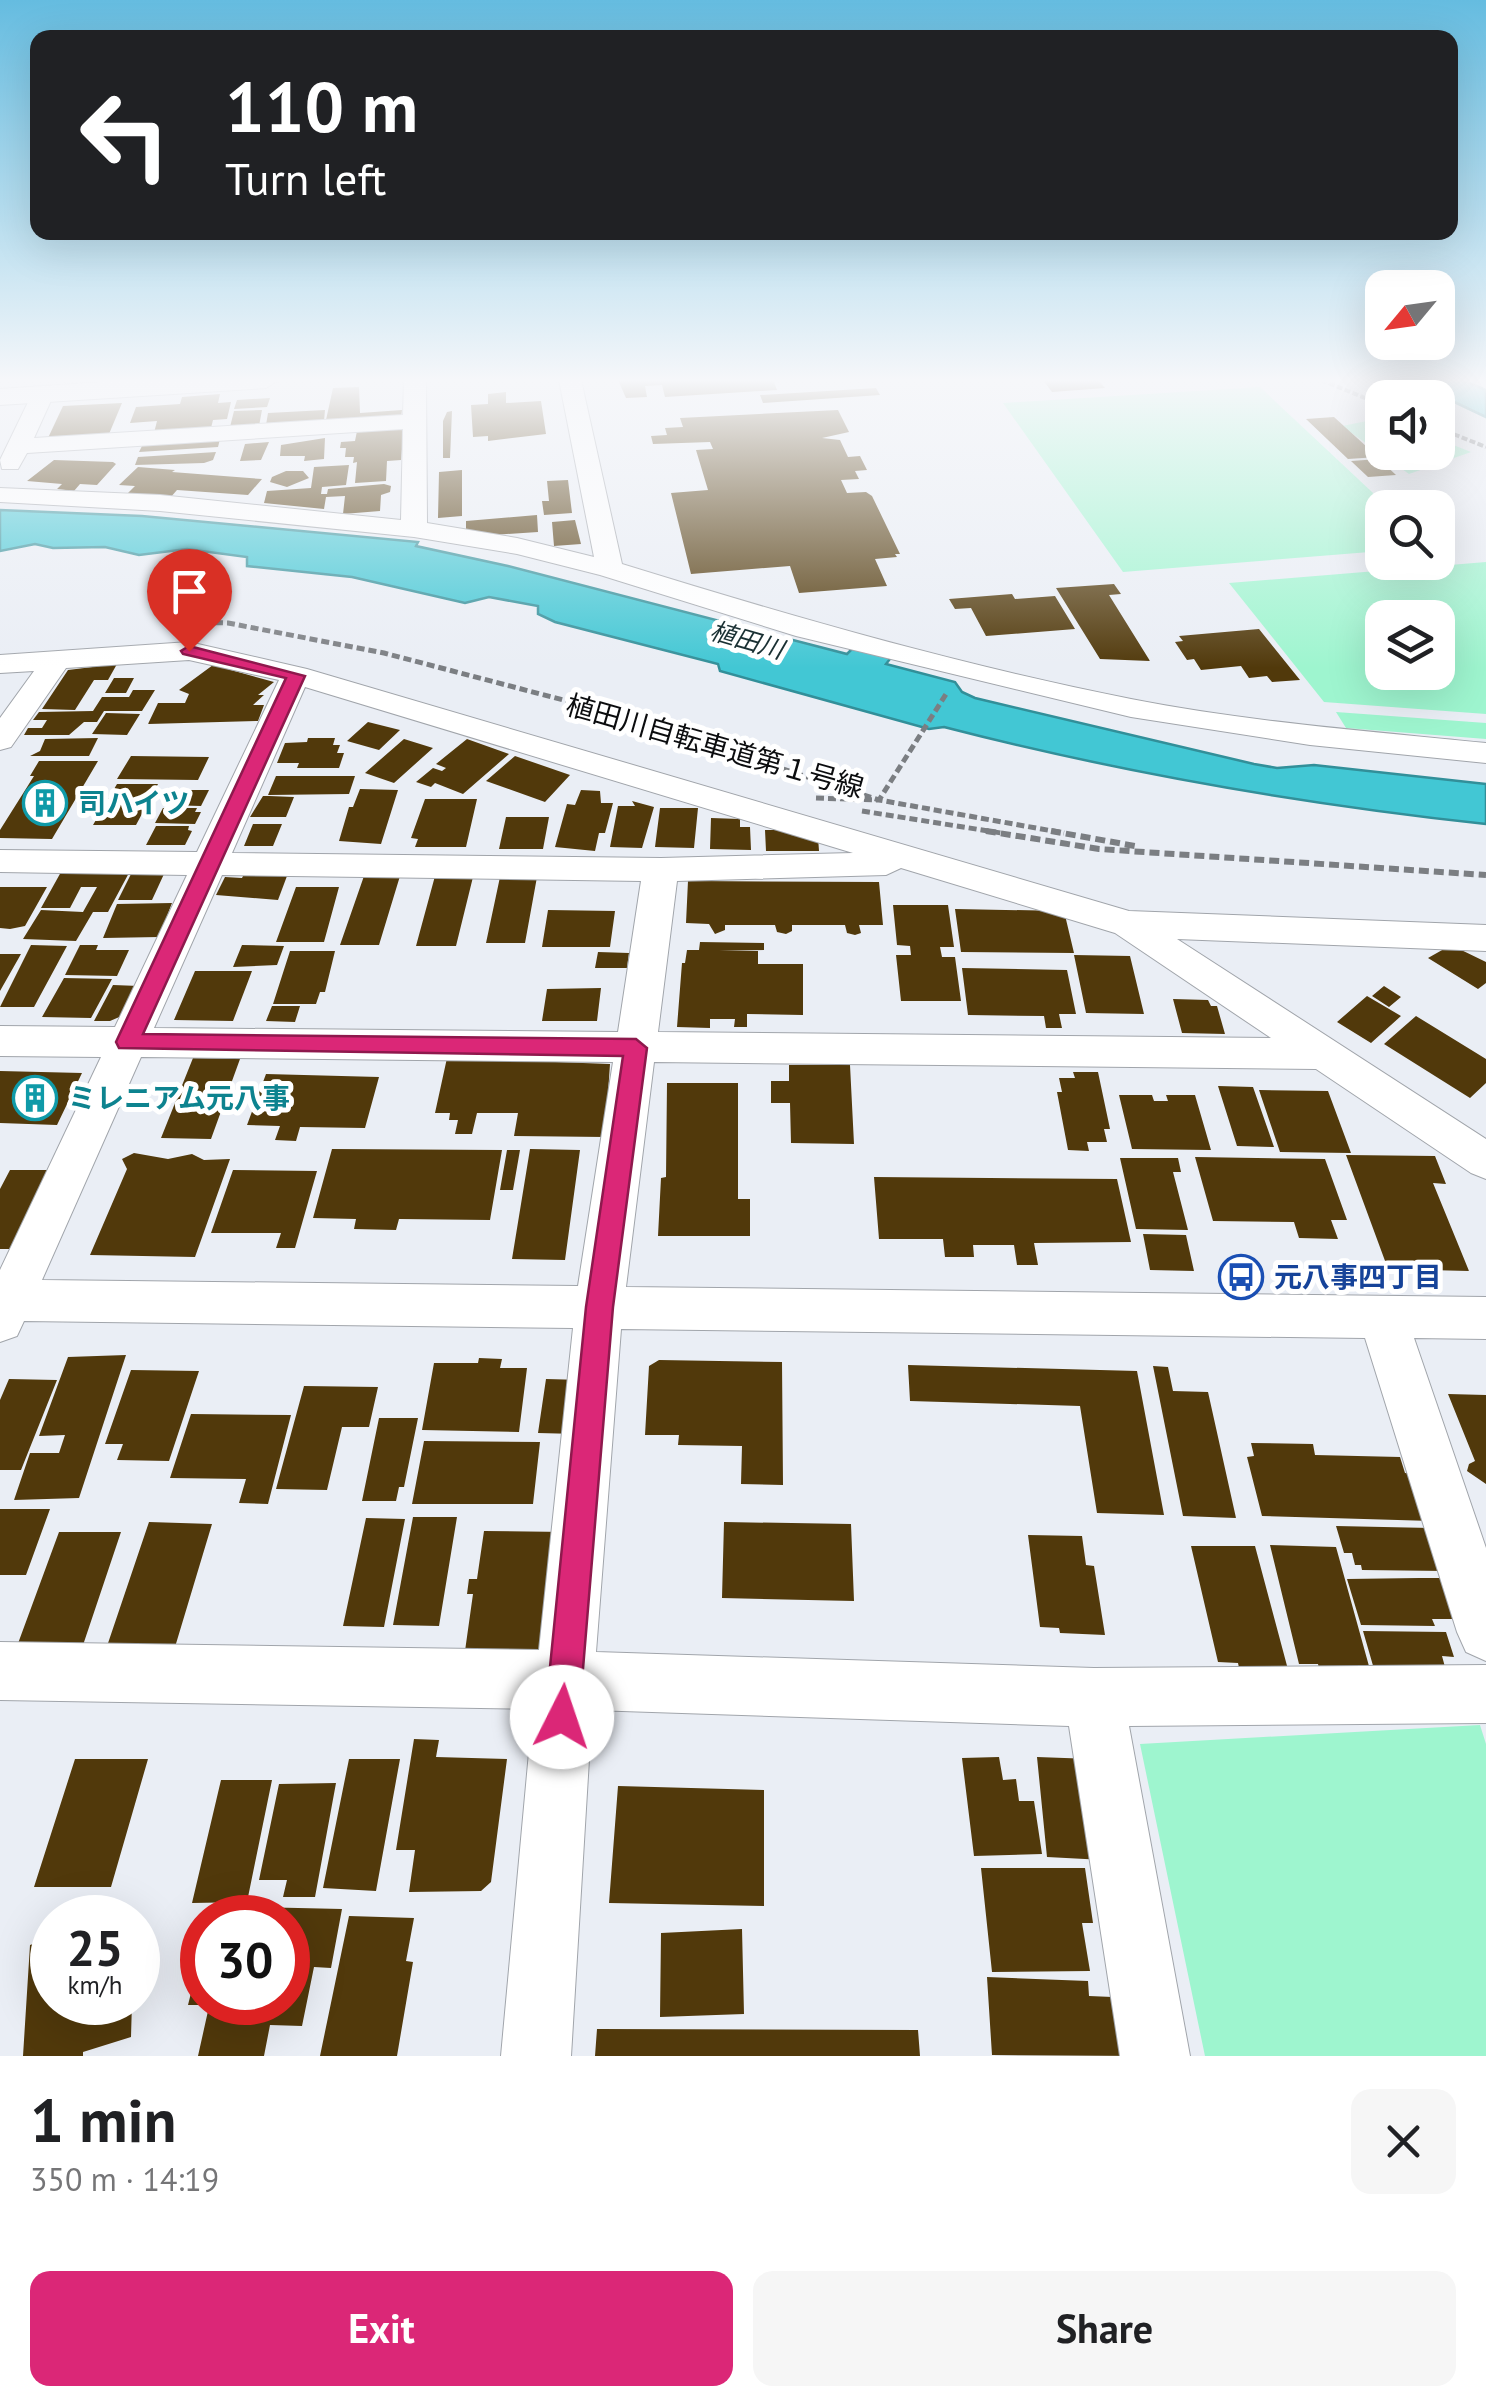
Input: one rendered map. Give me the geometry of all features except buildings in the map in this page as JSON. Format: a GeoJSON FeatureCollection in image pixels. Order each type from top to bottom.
{"type":"FeatureCollection","features":[{"type":"Feature","properties":{"kind":"street"},"geometry":{"type":"LineString","coordinates":[[414,476],[414,528]]}},
{"type":"Feature","properties":{"kind":"street"},"geometry":{"type":"LineString","coordinates":[[590,476],[610,569]]}},
{"type":"Feature","properties":{"kind":"street"},"geometry":{"type":"LineString","coordinates":[[0,494],[160,503],[414,528],[517,546],[610,569],[806,630],[1131,708],[1310,735],[1486,753]]}},
{"type":"Feature","properties":{"kind":"street"},"geometry":{"type":"LineString","coordinates":[[0,664],[189,651],[296,676],[1128,924],[1486,938]]}},
{"type":"Feature","properties":{"kind":"street"},"geometry":{"type":"LineString","coordinates":[[0,740],[56,661]]}},
{"type":"Feature","properties":{"kind":"street"},"geometry":{"type":"LineString","coordinates":[[296,676],[3,1307],[600,1307],[1486,1318]]}},
{"type":"Feature","properties":{"kind":"street"},"geometry":{"type":"LineString","coordinates":[[0,861],[661,870],[922,863]]}},
{"type":"Feature","properties":{"kind":"street"},"geometry":{"type":"LineString","coordinates":[[536,2056],[565,1680],[600,1307],[661,870]]}},
{"type":"Feature","properties":{"kind":"street"},"geometry":{"type":"LineString","coordinates":[[1128,924],[1486,1161]]}},
{"type":"Feature","properties":{"kind":"street"},"geometry":{"type":"LineString","coordinates":[[0,1041],[1320,1054]]}},
{"type":"Feature","properties":{"kind":"street"},"geometry":{"type":"LineString","coordinates":[[1383,1316],[1486,1632]]}},
{"type":"Feature","properties":{"kind":"street"},"geometry":{"type":"LineString","coordinates":[[0,1672],[565,1680],[1094,1698],[1486,1694]]}},
{"type":"Feature","properties":{"kind":"street"},"geometry":{"type":"LineString","coordinates":[[1094,1698],[1155,2056]]}},
{"type":"Feature","properties":{"kind":"path"},"geometry":{"type":"LineString","coordinates":[[185,622],[228,623],[384,652],[590,707],[879,800],[1156,850]]}},
{"type":"Feature","properties":{"kind":"path"},"geometry":{"type":"LineString","coordinates":[[879,800],[962,669]]}},
{"type":"Feature","properties":{"kind":"path","name":"植田川自転車道第１号線"},"geometry":{"type":"LineString","coordinates":[[879,800],[803,797],[831,806],[1100,849],[1486,875]]}},
{"type":"Feature","properties":{"kind":"green space"},"geometry":{"type":"Polygon","coordinates":[[[1055,476],[1355,476],[1370,490],[1365,490],[1365,552],[1123,572],[1055,476]]]}},
{"type":"Feature","properties":{"kind":"green space"},"geometry":{"type":"Polygon","coordinates":[[[1486,562],[1486,714],[1324,702],[1229,583],[1365,572],[1365,580],[1455,580],[1455,565],[1486,562]]]}},
{"type":"Feature","properties":{"kind":"green space"},"geometry":{"type":"Polygon","coordinates":[[[1336,712],[1486,723],[1486,739],[1346,728],[1336,712]]]}},
{"type":"Feature","properties":{"kind":"green space"},"geometry":{"type":"Polygon","coordinates":[[[1480,1725],[1486,1744],[1486,2056],[1205,2056],[1140,1744],[1480,1725]]]}},
{"type":"Feature","properties":{"kind":"water","name":"植田川"},"geometry":{"type":"Polygon","coordinates":[[[0,510],[142,516],[418,542],[416,546],[847,654],[856,645],[893,655],[886,664],[955,682],[962,692],[975,698],[1254,764],[1277,768],[1314,765],[1486,784],[1486,824],[1213,785],[1078,759],[944,727],[929,729],[720,671],[718,664],[555,622],[538,614],[538,606],[489,597],[465,603],[352,577],[247,566],[247,557],[187,549],[139,555],[105,547],[53,548],[35,544],[0,551],[0,510]]]}},
{"type":"Feature","properties":{"kind":"place","name":"司ハイツ"},"geometry":{"type":"Point","coordinates":[45,803]}},
{"type":"Feature","properties":{"kind":"place","name":"ミレニアム元八事"},"geometry":{"type":"Point","coordinates":[35,1098]}},
{"type":"Feature","properties":{"kind":"place","name":"元八事四丁目"},"geometry":{"type":"Point","coordinates":[1241,1277]}},
{"type":"Feature","properties":{"kind":"route"},"geometry":{"type":"LineString","coordinates":[[189,651],[296,676],[128,1042],[636,1048],[600,1307],[562,1717]]}}]}
